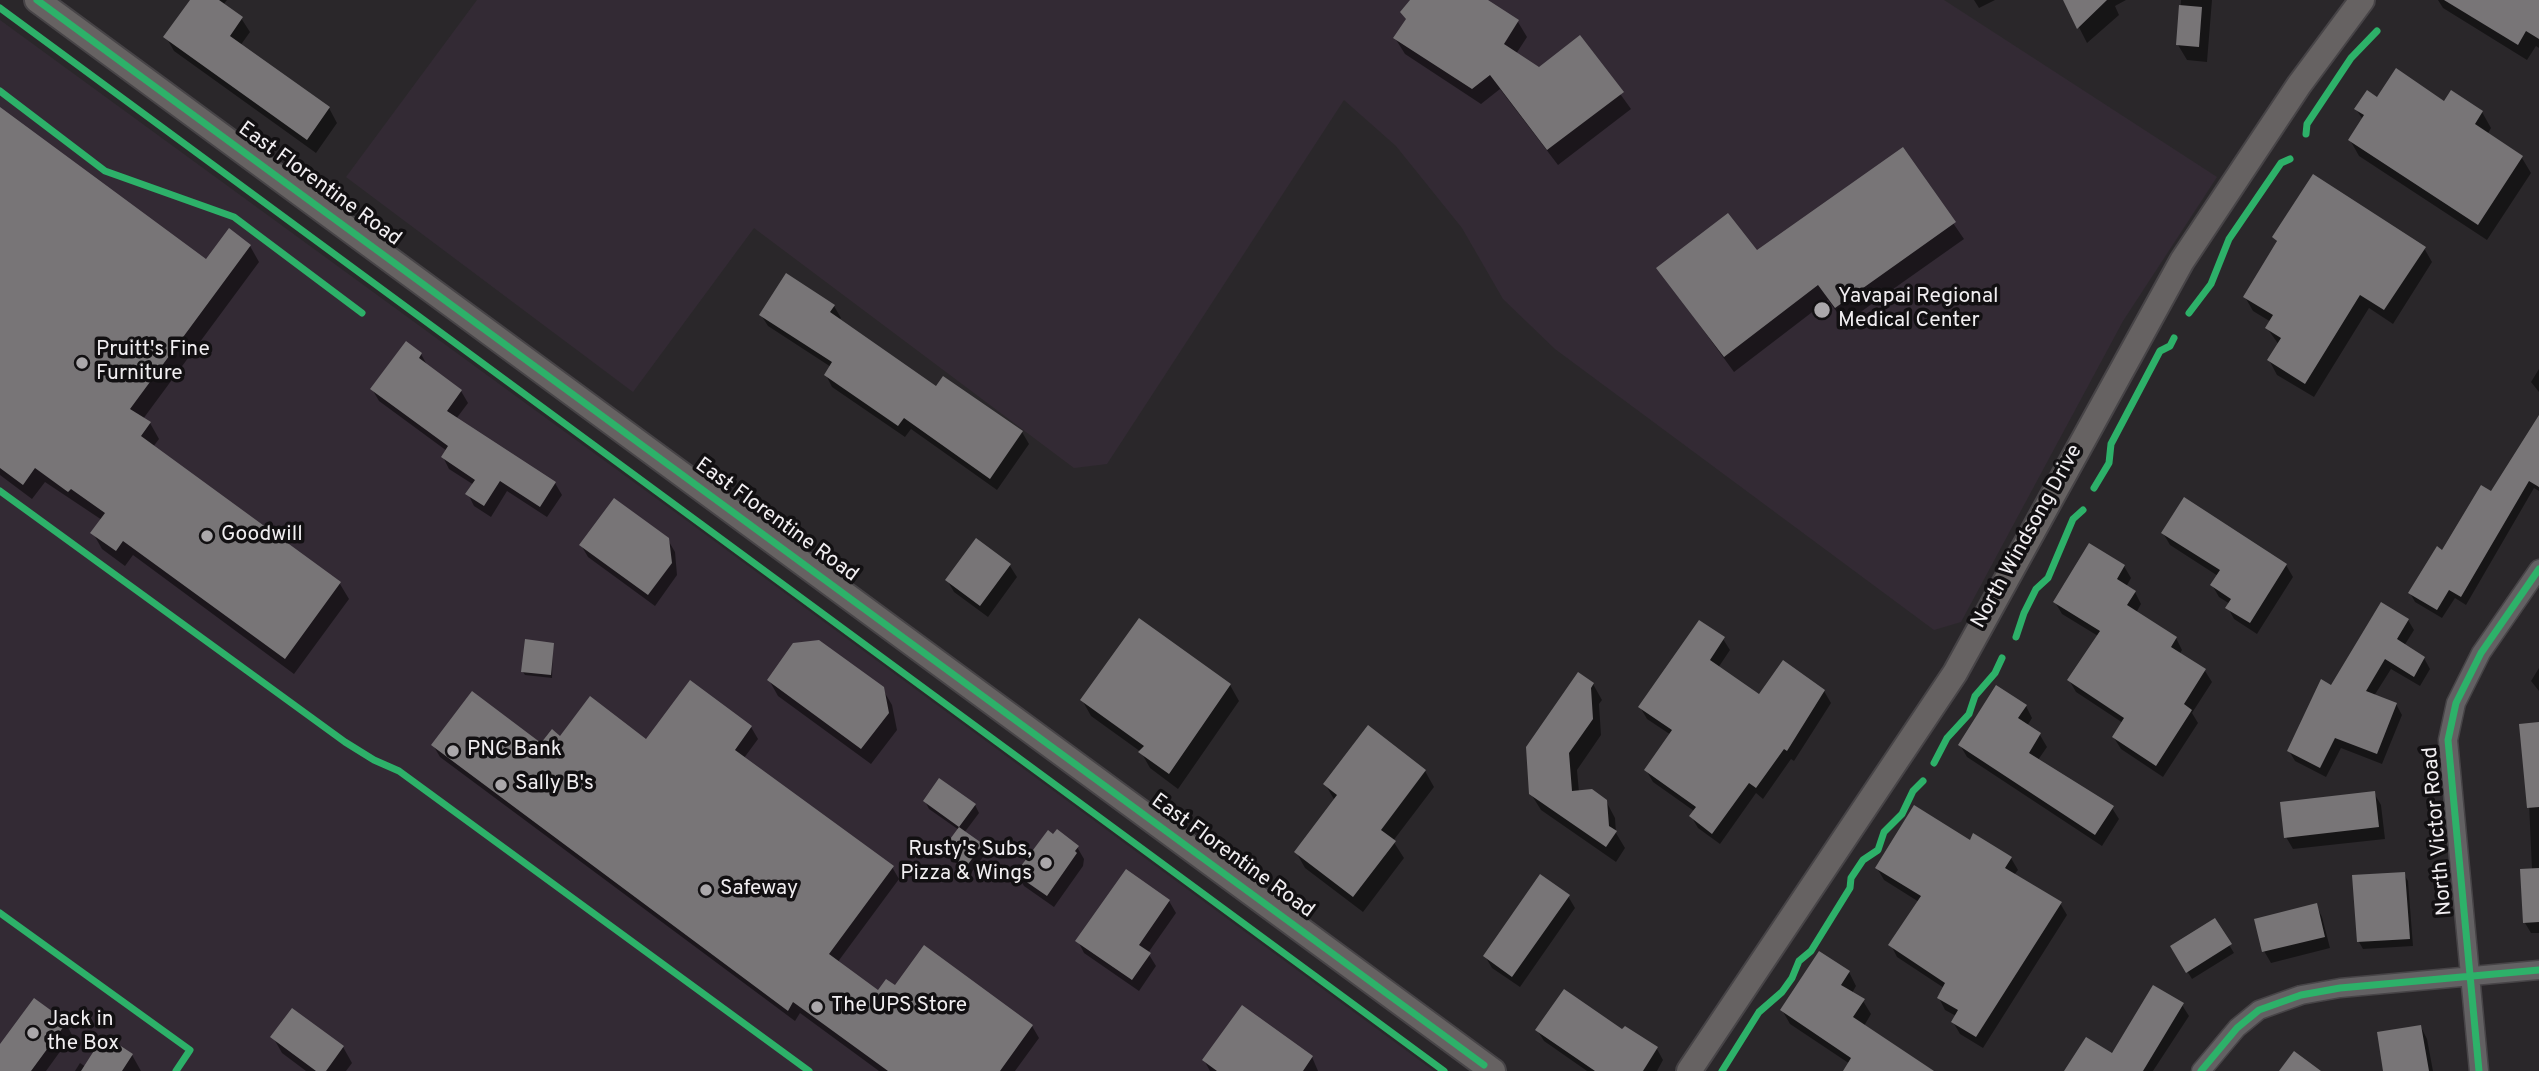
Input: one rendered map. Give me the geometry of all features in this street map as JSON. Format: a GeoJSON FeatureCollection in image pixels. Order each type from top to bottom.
{"type":"FeatureCollection","features":[{"type":"Feature","properties":{"kind":"street","name":"East Florentine Road"},"geometry":{"type":"LineString","coordinates":[[37,0],[1493,1071]]}},
{"type":"Feature","properties":{"kind":"street","name":"North Windsong Drive"},"geometry":{"type":"LineString","coordinates":[[1689,1071],[1955,673],[2182,261],[2300,86],[2362,0]]}},
{"type":"Feature","properties":{"kind":"street","name":"North Victor Road"},"geometry":{"type":"LineString","coordinates":[[2479,1071],[2448,740],[2456,703],[2481,653],[2539,569]]}},
{"type":"Feature","properties":{"kind":"street"},"geometry":{"type":"LineString","coordinates":[[2201,1071],[2237,1028],[2259,1010],[2301,995],[2340,988],[2539,970]]}},
{"type":"Feature","properties":{"kind":"shaded area","name":"Yavapai Regional Medical Center"},"geometry":{"type":"Polygon","coordinates":[[[477,0],[1944,0],[2217,177],[2123,321],[1961,622],[1934,630],[1555,349],[1503,299],[1462,228],[1396,146],[1344,100],[1107,464],[1074,468],[754,228],[633,392],[346,177],[477,0]]]}},
{"type":"Feature","properties":{"kind":"shaded area"},"geometry":{"type":"Polygon","coordinates":[[[0,20],[683,518],[1434,1071],[0,1071],[0,20]]]}},
{"type":"Feature","properties":{"kind":"building"},"geometry":{"type":"Polygon","coordinates":[[[190,0],[219,0],[243,17],[230,36],[330,107],[307,140],[163,37],[190,0]]]}},
{"type":"Feature","properties":{"kind":"building"},"geometry":{"type":"Polygon","coordinates":[[[1410,0],[1488,0],[1519,20],[1504,44],[1539,67],[1580,35],[1624,92],[1547,150],[1490,75],[1472,89],[1393,38],[1406,19],[1400,12],[1410,0]]]}},
{"type":"Feature","properties":{"kind":"building"},"geometry":{"type":"Polygon","coordinates":[[[2063,0],[2107,0],[2077,29],[2063,0]]]}},
{"type":"Feature","properties":{"kind":"building"},"geometry":{"type":"Polygon","coordinates":[[[2444,0],[2539,0],[2539,39],[2526,31],[2518,45],[2444,0]]]}},
{"type":"Feature","properties":{"kind":"building"},"geometry":{"type":"Polygon","coordinates":[[[2179,5],[2202,7],[2199,47],[2176,45],[2179,5]]]}},
{"type":"Feature","properties":{"kind":"building"},"geometry":{"type":"Polygon","coordinates":[[[2396,68],[2444,101],[2451,90],[2483,111],[2475,124],[2523,156],[2478,225],[2348,140],[2364,115],[2354,109],[2367,90],[2377,97],[2396,68]]]}},
{"type":"Feature","properties":{"kind":"building","name":"Pruitt's Fine Furniture"},"geometry":{"type":"Polygon","coordinates":[[[0,107],[206,259],[229,228],[251,245],[130,409],[151,422],[141,436],[341,582],[285,659],[123,541],[116,551],[90,533],[105,513],[71,489],[68,492],[35,468],[23,485],[0,468],[0,107]]]}},
{"type":"Feature","properties":{"kind":"building"},"geometry":{"type":"Polygon","coordinates":[[[1903,147],[1956,222],[1835,308],[1818,285],[1724,357],[1656,268],[1728,213],[1757,250],[1903,147]]]}},
{"type":"Feature","properties":{"kind":"building"},"geometry":{"type":"Polygon","coordinates":[[[2313,174],[2426,247],[2384,310],[2360,295],[2305,384],[2267,360],[2281,338],[2265,328],[2273,315],[2243,297],[2277,241],[2272,237],[2313,174]]]}},
{"type":"Feature","properties":{"kind":"building"},"geometry":{"type":"Polygon","coordinates":[[[786,273],[835,305],[830,312],[936,386],[943,376],[1023,431],[990,479],[904,418],[898,426],[824,375],[832,362],[759,315],[786,273]]]}},
{"type":"Feature","properties":{"kind":"building"},"geometry":{"type":"Polygon","coordinates":[[[406,341],[422,353],[419,358],[462,390],[447,411],[556,482],[540,507],[500,481],[484,506],[465,494],[475,480],[441,457],[448,446],[370,389],[406,341]]]}},
{"type":"Feature","properties":{"kind":"building"},"geometry":{"type":"Polygon","coordinates":[[[2539,415],[2539,487],[2529,481],[2461,597],[2449,590],[2437,610],[2408,593],[2437,546],[2442,550],[2481,485],[2491,491],[2539,415]]]}},
{"type":"Feature","properties":{"kind":"building"},"geometry":{"type":"Polygon","coordinates":[[[2184,497],[2287,564],[2250,623],[2225,608],[2231,599],[2210,585],[2220,570],[2161,533],[2184,497]]]}},
{"type":"Feature","properties":{"kind":"building"},"geometry":{"type":"Polygon","coordinates":[[[614,498],[669,538],[672,563],[648,595],[579,545],[614,498]]]}},
{"type":"Feature","properties":{"kind":"building"},"geometry":{"type":"Polygon","coordinates":[[[976,538],[1011,564],[980,606],[945,580],[976,538]]]}},
{"type":"Feature","properties":{"kind":"building"},"geometry":{"type":"Polygon","coordinates":[[[2089,543],[2125,565],[2117,579],[2136,591],[2127,605],[2177,637],[2171,647],[2206,669],[2184,704],[2192,710],[2156,766],[2112,737],[2124,718],[2067,680],[2100,631],[2053,602],[2089,543]]]}},
{"type":"Feature","properties":{"kind":"building"},"geometry":{"type":"Polygon","coordinates":[[[2381,602],[2409,619],[2397,639],[2425,657],[2414,677],[2385,659],[2366,691],[2397,703],[2377,754],[2335,738],[2320,768],[2287,751],[2321,679],[2331,685],[2381,602]]]}},
{"type":"Feature","properties":{"kind":"building"},"geometry":{"type":"Polygon","coordinates":[[[1139,618],[1231,684],[1169,774],[1138,752],[1144,746],[1080,700],[1139,618]]]}},
{"type":"Feature","properties":{"kind":"building"},"geometry":{"type":"Polygon","coordinates":[[[1699,620],[1725,637],[1710,660],[1759,694],[1783,660],[1825,690],[1787,751],[1784,749],[1756,788],[1749,783],[1712,834],[1689,816],[1696,807],[1644,770],[1672,730],[1638,707],[1699,620]]]}},
{"type":"Feature","properties":{"kind":"building"},"geometry":{"type":"Polygon","coordinates":[[[525,639],[554,643],[551,675],[521,672],[525,639]]]}},
{"type":"Feature","properties":{"kind":"building"},"geometry":{"type":"Polygon","coordinates":[[[819,640],[884,687],[889,713],[861,749],[767,680],[793,643],[819,640]]]}},
{"type":"Feature","properties":{"kind":"building"},"geometry":{"type":"Polygon","coordinates":[[[1578,672],[1594,683],[1591,688],[1593,719],[1569,753],[1572,791],[1592,789],[1607,800],[1609,826],[1617,831],[1606,847],[1529,794],[1526,747],[1578,672]]]}},
{"type":"Feature","properties":{"kind":"building"},"geometry":{"type":"Polygon","coordinates":[[[690,680],[752,726],[735,750],[894,866],[829,954],[878,990],[886,979],[895,985],[924,945],[1033,1025],[1000,1071],[888,1071],[793,1002],[788,1011],[431,745],[472,691],[541,743],[552,729],[560,736],[590,696],[646,739],[690,680]]]}},
{"type":"Feature","properties":{"kind":"building"},"geometry":{"type":"Polygon","coordinates":[[[1996,685],[2027,705],[2018,718],[2041,733],[2029,753],[2114,806],[2095,835],[1958,745],[1996,685]]]}},
{"type":"Feature","properties":{"kind":"building"},"geometry":{"type":"Polygon","coordinates":[[[2539,722],[2539,807],[2527,808],[2519,724],[2539,722]]]}},
{"type":"Feature","properties":{"kind":"building"},"geometry":{"type":"Polygon","coordinates":[[[1368,725],[1426,770],[1381,830],[1396,841],[1353,897],[1294,852],[1337,795],[1323,784],[1368,725]]]}},
{"type":"Feature","properties":{"kind":"building"},"geometry":{"type":"Polygon","coordinates":[[[939,778],[976,804],[959,827],[923,801],[939,778]]]}},
{"type":"Feature","properties":{"kind":"building"},"geometry":{"type":"Polygon","coordinates":[[[2375,791],[2379,827],[2284,838],[2280,802],[2375,791]]]}},
{"type":"Feature","properties":{"kind":"building"},"geometry":{"type":"Polygon","coordinates":[[[1914,805],[1970,840],[1973,833],[2012,857],[2005,868],[2062,902],[1976,1037],[1951,1022],[1958,1010],[1937,998],[1945,983],[1888,945],[1921,896],[1875,868],[1914,805]]]}},
{"type":"Feature","properties":{"kind":"building"},"geometry":{"type":"Polygon","coordinates":[[[959,827],[983,844],[966,867],[942,850],[959,827]]]}},
{"type":"Feature","properties":{"kind":"building","name":"Rusty's Subs, Pizza & Wings"},"geometry":{"type":"Polygon","coordinates":[[[1057,829],[1079,846],[1047,896],[1015,874],[1048,830],[1053,834],[1057,829]]]}},
{"type":"Feature","properties":{"kind":"building"},"geometry":{"type":"Polygon","coordinates":[[[2539,868],[2539,922],[2523,923],[2520,869],[2539,868]]]}},
{"type":"Feature","properties":{"kind":"building"},"geometry":{"type":"Polygon","coordinates":[[[1126,869],[1170,900],[1139,945],[1151,953],[1132,980],[1075,941],[1126,869]]]}},
{"type":"Feature","properties":{"kind":"building"},"geometry":{"type":"Polygon","coordinates":[[[2405,872],[2410,939],[2357,942],[2352,875],[2405,872]]]}},
{"type":"Feature","properties":{"kind":"building"},"geometry":{"type":"Polygon","coordinates":[[[1540,874],[1570,895],[1512,977],[1483,956],[1540,874]]]}},
{"type":"Feature","properties":{"kind":"building"},"geometry":{"type":"Polygon","coordinates":[[[2317,903],[2325,937],[2262,952],[2254,919],[2317,903]]]}},
{"type":"Feature","properties":{"kind":"building"},"geometry":{"type":"Polygon","coordinates":[[[2215,918],[2232,944],[2186,973],[2170,946],[2215,918]]]}},
{"type":"Feature","properties":{"kind":"building"},"geometry":{"type":"Polygon","coordinates":[[[1819,951],[1850,971],[1841,985],[1865,999],[1853,1017],[1934,1071],[1843,1071],[1851,1058],[1780,1010],[1819,951]]]}},
{"type":"Feature","properties":{"kind":"building"},"geometry":{"type":"Polygon","coordinates":[[[2153,985],[2184,1003],[2143,1071],[2064,1071],[2086,1037],[2112,1053],[2153,985]]]}},
{"type":"Feature","properties":{"kind":"building"},"geometry":{"type":"Polygon","coordinates":[[[1564,989],[1622,1029],[1625,1026],[1658,1047],[1643,1071],[1595,1071],[1535,1030],[1564,989]]]}},
{"type":"Feature","properties":{"kind":"building","name":"Jack in the Box"},"geometry":{"type":"Polygon","coordinates":[[[34,998],[67,1022],[31,1071],[0,1071],[0,1044],[34,998]]]}},
{"type":"Feature","properties":{"kind":"building"},"geometry":{"type":"Polygon","coordinates":[[[1242,1005],[1313,1056],[1303,1071],[1217,1071],[1202,1060],[1242,1005]]]}},
{"type":"Feature","properties":{"kind":"building"},"geometry":{"type":"Polygon","coordinates":[[[292,1008],[344,1046],[326,1071],[316,1071],[270,1037],[292,1008]]]}},
{"type":"Feature","properties":{"kind":"building"},"geometry":{"type":"Polygon","coordinates":[[[2421,1025],[2429,1071],[2383,1071],[2377,1032],[2421,1025]]]}},
{"type":"Feature","properties":{"kind":"building"},"geometry":{"type":"Polygon","coordinates":[[[104,1035],[133,1054],[122,1071],[81,1071],[104,1035]]]}},
{"type":"Feature","properties":{"kind":"building"},"geometry":{"type":"Polygon","coordinates":[[[2294,1051],[2321,1071],[2279,1071],[2294,1051]]]}},
{"type":"Feature","properties":{"kind":"cycle path"},"geometry":{"type":"LineString","coordinates":[[37,0],[1484,1065]]}},
{"type":"Feature","properties":{"kind":"cycle path"},"geometry":{"type":"LineString","coordinates":[[0,8],[1444,1071]]}},
{"type":"Feature","properties":{"kind":"cycle path"},"geometry":{"type":"LineString","coordinates":[[2306,134],[2307,124],[2351,58],[2377,31]]}},
{"type":"Feature","properties":{"kind":"cycle path"},"geometry":{"type":"LineString","coordinates":[[0,91],[105,171],[234,217],[362,313]]}},
{"type":"Feature","properties":{"kind":"cycle path"},"geometry":{"type":"LineString","coordinates":[[2189,313],[2211,284],[2229,239],[2281,163],[2290,159]]}},
{"type":"Feature","properties":{"kind":"cycle path"},"geometry":{"type":"LineString","coordinates":[[2094,488],[2109,463],[2111,444],[2160,351],[2170,346],[2174,338]]}},
{"type":"Feature","properties":{"kind":"cycle path"},"geometry":{"type":"LineString","coordinates":[[0,491],[345,742],[374,760],[399,771],[809,1071]]}},
{"type":"Feature","properties":{"kind":"cycle path"},"geometry":{"type":"LineString","coordinates":[[2016,637],[2036,589],[2048,578],[2073,519],[2083,510]]}},
{"type":"Feature","properties":{"kind":"cycle path"},"geometry":{"type":"LineString","coordinates":[[2479,1071],[2448,740],[2456,703],[2481,653],[2539,569]]}},
{"type":"Feature","properties":{"kind":"cycle path"},"geometry":{"type":"LineString","coordinates":[[1934,763],[1947,738],[1969,714],[1975,696],[1995,673],[2002,658]]}},
{"type":"Feature","properties":{"kind":"cycle path"},"geometry":{"type":"LineString","coordinates":[[1722,1071],[1759,1012],[1782,992],[1799,961],[1811,951],[1850,888],[1851,878],[1863,860],[1878,850],[1884,832],[1902,814],[1913,791],[1923,781]]}},
{"type":"Feature","properties":{"kind":"cycle path"},"geometry":{"type":"LineString","coordinates":[[0,913],[190,1050],[176,1071]]}},
{"type":"Feature","properties":{"kind":"cycle path"},"geometry":{"type":"LineString","coordinates":[[2201,1071],[2237,1028],[2259,1010],[2301,995],[2340,988],[2539,970]]}},
{"type":"Feature","properties":{"kind":"place","name":"Yavapai Regional Medical Center"},"geometry":{"type":"Point","coordinates":[1822,310]}},
{"type":"Feature","properties":{"kind":"place","name":"Pruitt's Fine Furniture"},"geometry":{"type":"Point","coordinates":[82,363]}},
{"type":"Feature","properties":{"kind":"place","name":"Goodwill"},"geometry":{"type":"Point","coordinates":[207,536]}},
{"type":"Feature","properties":{"kind":"place","name":"PNC Bank"},"geometry":{"type":"Point","coordinates":[453,751]}},
{"type":"Feature","properties":{"kind":"place","name":"Sally B's"},"geometry":{"type":"Point","coordinates":[501,785]}},
{"type":"Feature","properties":{"kind":"place","name":"Rusty's Subs, Pizza & Wings"},"geometry":{"type":"Point","coordinates":[1046,863]}},
{"type":"Feature","properties":{"kind":"place","name":"Safeway"},"geometry":{"type":"Point","coordinates":[706,890]}},
{"type":"Feature","properties":{"kind":"place","name":"The UPS Store"},"geometry":{"type":"Point","coordinates":[817,1007]}},
{"type":"Feature","properties":{"kind":"place","name":"Jack in the Box"},"geometry":{"type":"Point","coordinates":[33,1033]}}]}
